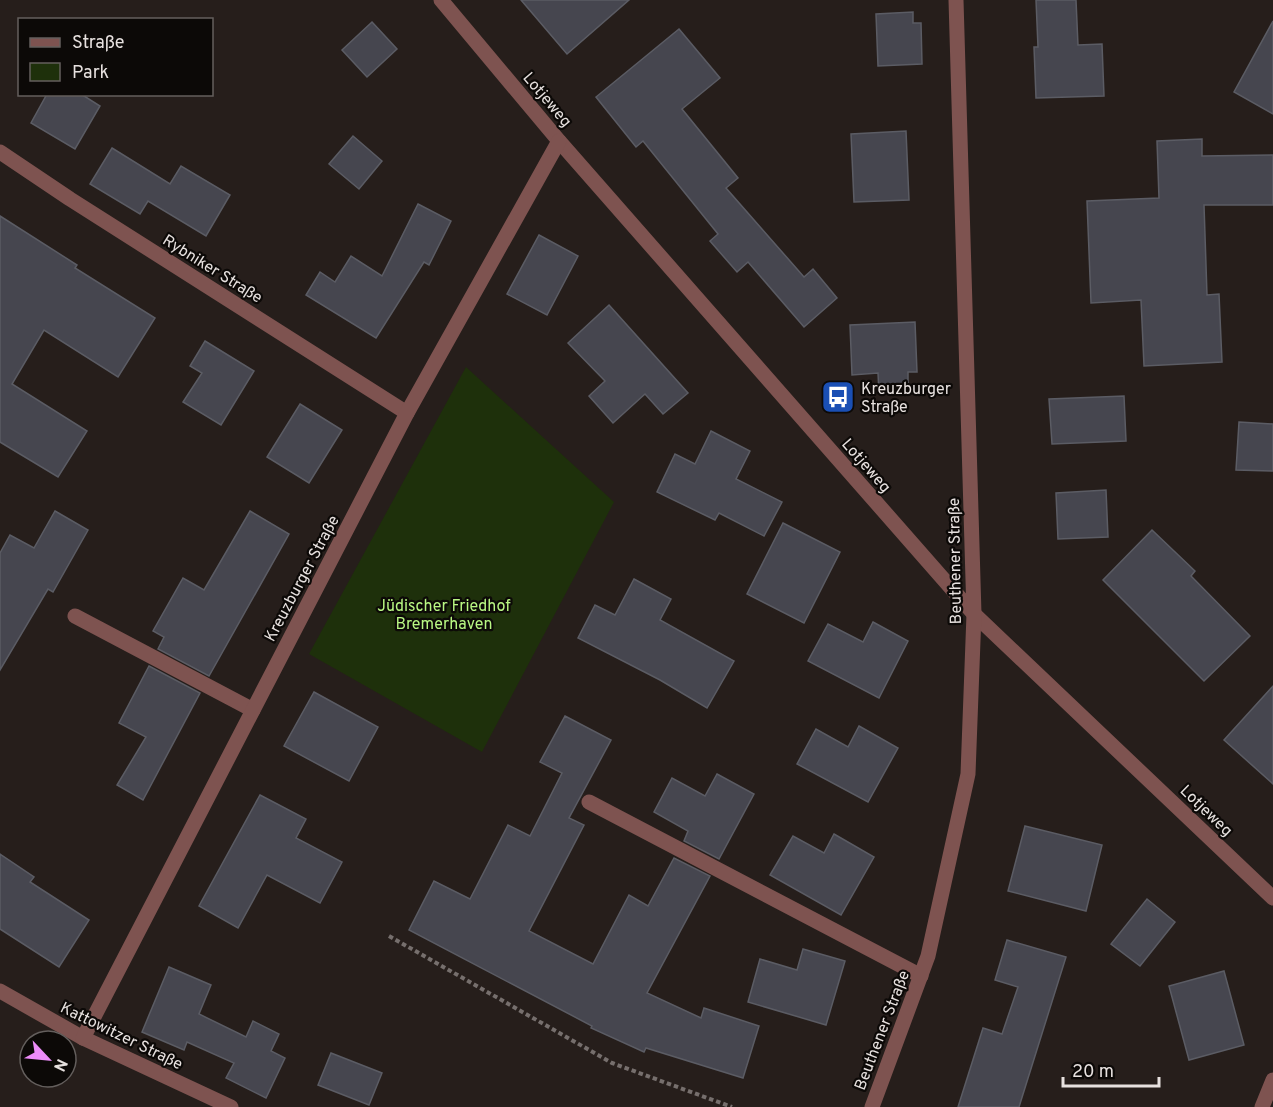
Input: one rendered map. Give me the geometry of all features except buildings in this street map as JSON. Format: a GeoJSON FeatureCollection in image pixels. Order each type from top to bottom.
{"type":"FeatureCollection","features":[{"type":"Feature","properties":{"kind":"street","name":"Lotjeweg"},"geometry":{"type":"LineString","coordinates":[[441,0],[559,141],[974,614],[1273,898]]}},
{"type":"Feature","properties":{"kind":"street","name":"Beuthener Straße"},"geometry":{"type":"LineString","coordinates":[[872,1107],[928,956],[968,774],[974,614],[956,0]]}},
{"type":"Feature","properties":{"kind":"street","name":"Kreuzburger Straße"},"geometry":{"type":"LineString","coordinates":[[83,1038],[407,413],[559,141]]}},
{"type":"Feature","properties":{"kind":"street","name":"Rybniker Straße"},"geometry":{"type":"LineString","coordinates":[[0,152],[69,199],[407,413]]}},
{"type":"Feature","properties":{"kind":"street"},"geometry":{"type":"LineString","coordinates":[[75,616],[253,710]]}},
{"type":"Feature","properties":{"kind":"street"},"geometry":{"type":"LineString","coordinates":[[589,802],[921,976]]}},
{"type":"Feature","properties":{"kind":"street","name":"Kattowitzer Straße"},"geometry":{"type":"LineString","coordinates":[[0,991],[83,1038],[224,1106]]}},
{"type":"Feature","properties":{"kind":"street"},"geometry":{"type":"LineString","coordinates":[[1262,1107],[1273,1080]]}},
{"type":"Feature","properties":{"kind":"path"},"geometry":{"type":"LineString","coordinates":[[389,936],[612,1063],[732,1107]]}},
{"type":"Feature","properties":{"kind":"green space","name":"Jüdischer Friedhof Bremerhaven"},"geometry":{"type":"Polygon","coordinates":[[[466,367],[614,502],[482,752],[309,654],[466,367]]]}},
{"type":"Feature","properties":{"kind":"place","name":"Kreuzburger Straße"},"geometry":{"type":"Point","coordinates":[838,397]}}]}
